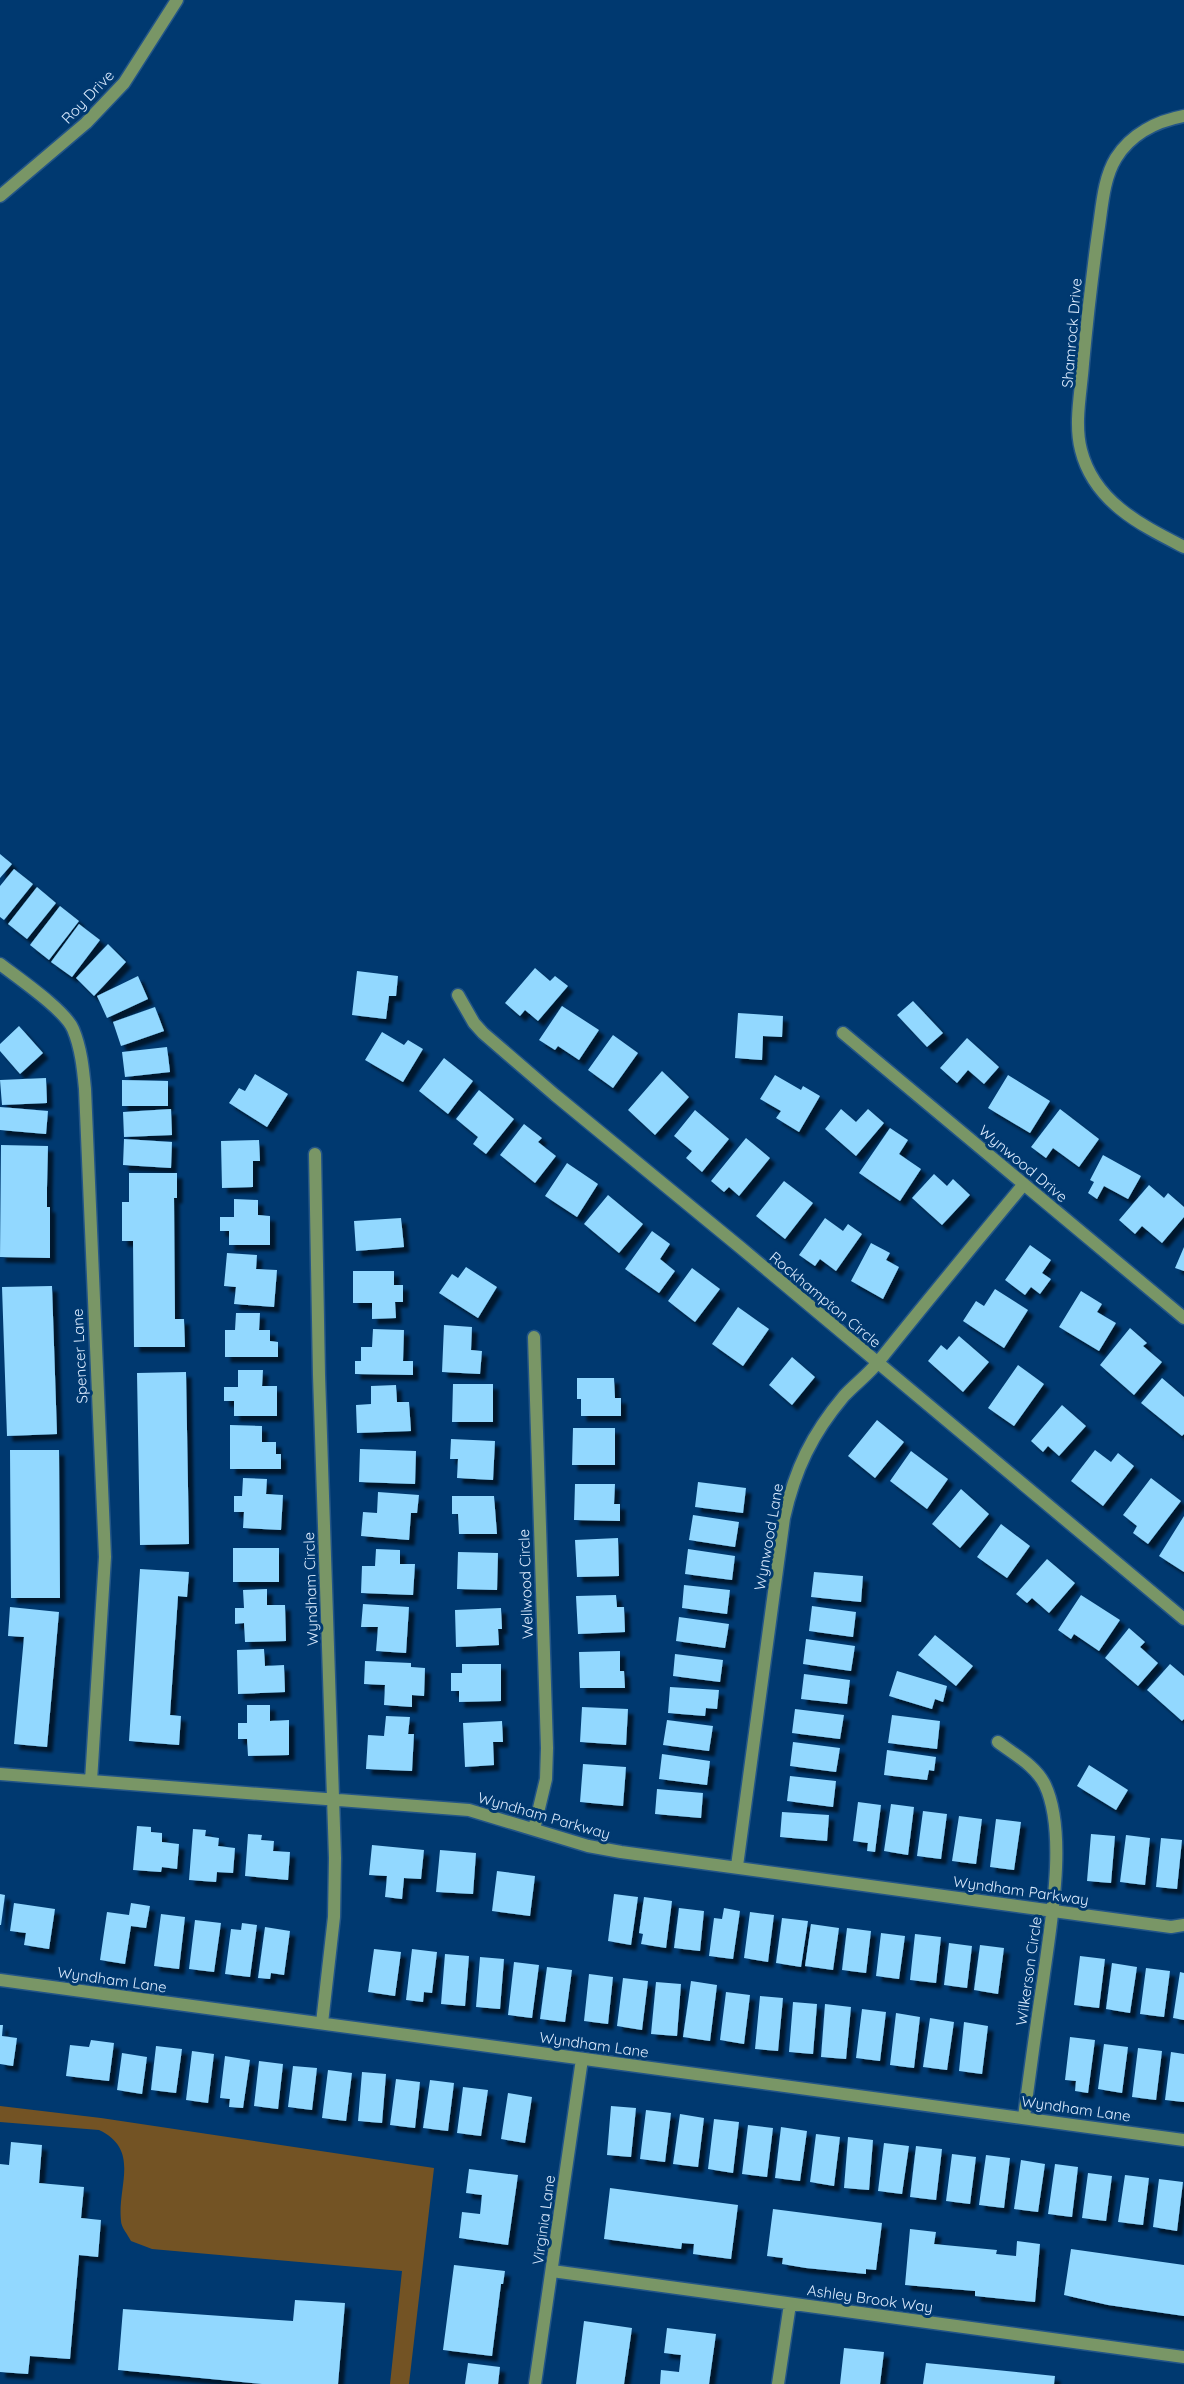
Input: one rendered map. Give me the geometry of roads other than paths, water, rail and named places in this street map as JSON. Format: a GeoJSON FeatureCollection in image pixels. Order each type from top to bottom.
{"type":"FeatureCollection","features":[{"type":"Feature","properties":{"kind":"street","name":"Roy Drive"},"geometry":{"type":"LineString","coordinates":[[0,196],[86,123],[124,83],[177,0]]}},
{"type":"Feature","properties":{"kind":"street","name":"Shamrock Drive"},"geometry":{"type":"LineString","coordinates":[[1184,116],[1169,119],[1136,135],[1116,159],[1111,170],[1104,191],[1089,299],[1078,425],[1081,451],[1089,469],[1113,504],[1147,528],[1184,547]]}},
{"type":"Feature","properties":{"kind":"street","name":"Spencer Lane"},"geometry":{"type":"LineString","coordinates":[[0,964],[72,1027],[81,1054],[85,1089],[105,1557],[91,1781]]}},
{"type":"Feature","properties":{"kind":"street","name":"Rockhampton Circle"},"geometry":{"type":"LineString","coordinates":[[458,995],[474,1023],[492,1040],[1184,1619]]}},
{"type":"Feature","properties":{"kind":"street","name":"Wynwood Drive"},"geometry":{"type":"LineString","coordinates":[[843,1033],[1184,1318]]}},
{"type":"Feature","properties":{"kind":"street","name":"Wyndham Circle"},"geometry":{"type":"LineString","coordinates":[[315,1154],[319,1375],[335,1858],[334,1917],[322,2022]]}},
{"type":"Feature","properties":{"kind":"street","name":"Wynwood Lane"},"geometry":{"type":"LineString","coordinates":[[737,1866],[784,1518],[790,1492],[806,1451],[824,1422],[845,1395],[877,1364],[1024,1184]]}},
{"type":"Feature","properties":{"kind":"street","name":"Wellwood Circle"},"geometry":{"type":"LineString","coordinates":[[534,1337],[547,1748],[546,1779],[534,1829]]}},
{"type":"Feature","properties":{"kind":"street","name":"Wilkerson Circle"},"geometry":{"type":"LineString","coordinates":[[998,1742],[1031,1767],[1044,1783],[1049,1794],[1055,1835],[1052,1910],[1024,2117]]}},
{"type":"Feature","properties":{"kind":"street","name":"Wyndham Parkway"},"geometry":{"type":"LineString","coordinates":[[0,1774],[469,1810],[588,1846],[621,1852],[737,1866],[1171,1927],[1184,1925]]}},
{"type":"Feature","properties":{"kind":"street","name":"Wyndham Lane"},"geometry":{"type":"LineString","coordinates":[[0,1980],[1184,2140]]}},
{"type":"Feature","properties":{"kind":"street","name":"Virginia Lane"},"geometry":{"type":"LineString","coordinates":[[535,2384],[582,2059]]}},
{"type":"Feature","properties":{"kind":"street","name":"Ashley Brook Way"},"geometry":{"type":"LineString","coordinates":[[552,2271],[1184,2357]]}},
{"type":"Feature","properties":{"kind":"street"},"geometry":{"type":"LineString","coordinates":[[778,2384],[790,2304]]}}]}
